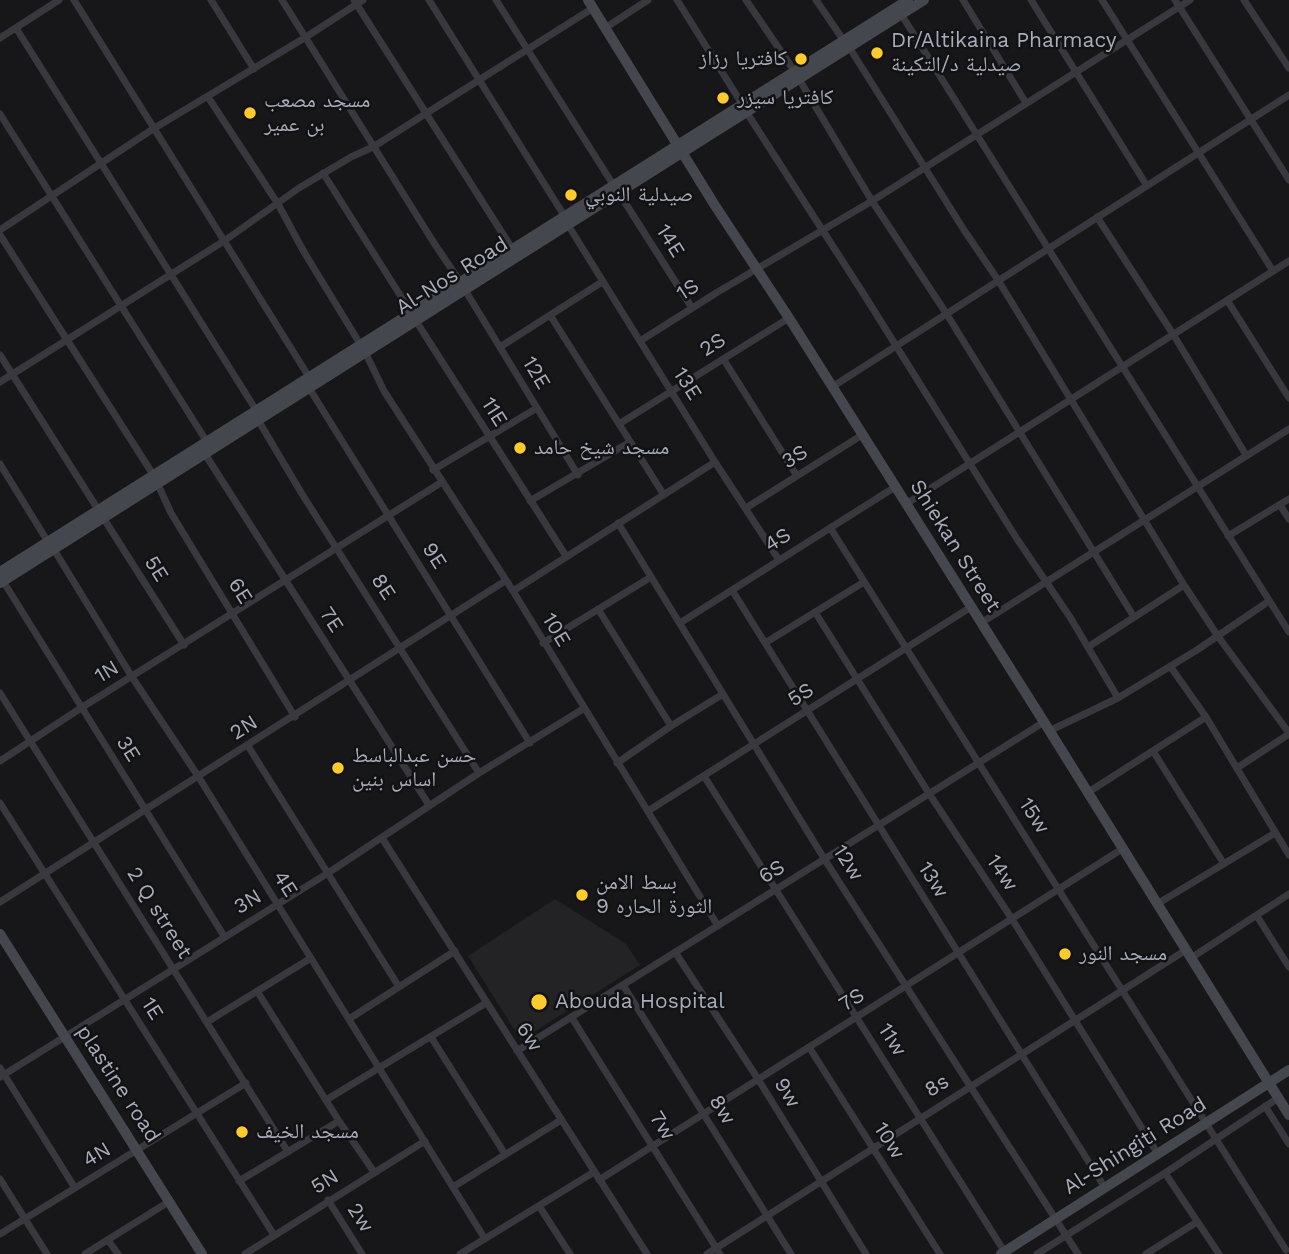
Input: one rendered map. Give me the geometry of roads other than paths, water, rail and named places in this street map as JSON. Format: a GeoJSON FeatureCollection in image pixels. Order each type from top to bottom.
{"type":"FeatureCollection","features":[{"type":"Feature","properties":{"kind":"street"},"geometry":{"type":"LineString","coordinates":[[0,38],[46,3],[58,0]]}},
{"type":"Feature","properties":{"kind":"street","name":"9E"},"geometry":{"type":"LineString","coordinates":[[74,0],[224,241],[387,515],[530,743]]}},
{"type":"Feature","properties":{"kind":"street"},"geometry":{"type":"LineString","coordinates":[[211,0],[254,69]]}},
{"type":"Feature","properties":{"kind":"street","name":"12E"},"geometry":{"type":"LineString","coordinates":[[282,0],[463,286],[578,475]]}},
{"type":"Feature","properties":{"kind":"street","name":"13E"},"geometry":{"type":"LineString","coordinates":[[429,0],[602,282],[779,560]]}},
{"type":"Feature","properties":{"kind":"street","name":"14E"},"geometry":{"type":"LineString","coordinates":[[496,0],[692,309]]}},
{"type":"Feature","properties":{"kind":"street"},"geometry":{"type":"LineString","coordinates":[[605,27],[648,0]]}},
{"type":"Feature","properties":{"kind":"street"},"geometry":{"type":"LineString","coordinates":[[677,0],[1118,698]]}},
{"type":"Feature","properties":{"kind":"street"},"geometry":{"type":"LineString","coordinates":[[746,0],[797,75],[872,201],[946,313],[1134,617]]}},
{"type":"Feature","properties":{"kind":"street"},"geometry":{"type":"LineString","coordinates":[[816,0],[998,280],[1184,585],[1289,734],[1237,768]]}},
{"type":"Feature","properties":{"kind":"street","name":"Al-Nos Road"},"geometry":{"type":"LineString","coordinates":[[847,44],[908,0]]}},
{"type":"Feature","properties":{"kind":"street","name":"Al-Nos Road"},"geometry":{"type":"LineString","coordinates":[[156,480],[208,442],[257,415],[414,318],[847,44],[924,0]]}},
{"type":"Feature","properties":{"kind":"street"},"geometry":{"type":"LineString","coordinates":[[962,0],[1026,103]]}},
{"type":"Feature","properties":{"kind":"street"},"geometry":{"type":"LineString","coordinates":[[1031,0],[1147,186]]}},
{"type":"Feature","properties":{"kind":"street"},"geometry":{"type":"LineString","coordinates":[[1102,0],[1273,271]]}},
{"type":"Feature","properties":{"kind":"street","name":"1S"},"geometry":{"type":"LineString","coordinates":[[640,341],[872,201],[1076,72],[1177,3],[1190,0]]}},
{"type":"Feature","properties":{"kind":"street"},"geometry":{"type":"LineString","coordinates":[[1244,0],[1289,68]]}},
{"type":"Feature","properties":{"kind":"street"},"geometry":{"type":"LineString","coordinates":[[0,232],[153,129],[306,37],[358,1],[513,250]]}},
{"type":"Feature","properties":{"kind":"street"},"geometry":{"type":"LineString","coordinates":[[1177,3],[1289,180]]}},
{"type":"Feature","properties":{"kind":"street"},"geometry":{"type":"LineString","coordinates":[[0,382],[224,241],[323,173],[427,114],[590,4]]}},
{"type":"Feature","properties":{"kind":"street","name":"Shiekan Street"},"geometry":{"type":"LineString","coordinates":[[590,4],[714,204],[1047,726],[1289,1115]]}},
{"type":"Feature","properties":{"kind":"street"},"geometry":{"type":"LineString","coordinates":[[901,14],[1289,632]]}},
{"type":"Feature","properties":{"kind":"street","name":"8E"},"geometry":{"type":"LineString","coordinates":[[16,28],[171,274],[337,548],[480,773]]}},
{"type":"Feature","properties":{"kind":"street"},"geometry":{"type":"LineString","coordinates":[[832,387],[1289,95]]}},
{"type":"Feature","properties":{"kind":"street","name":"10E"},"geometry":{"type":"LineString","coordinates":[[208,97],[278,204],[363,348],[384,391],[513,591],[718,926]]}},
{"type":"Feature","properties":{"kind":"street"},"geometry":{"type":"LineString","coordinates":[[0,114],[208,442]]}},
{"type":"Feature","properties":{"kind":"street","name":"11E"},"geometry":{"type":"LineString","coordinates":[[323,173],[566,556]]}},
{"type":"Feature","properties":{"kind":"street"},"geometry":{"type":"LineString","coordinates":[[1097,217],[1173,334],[1246,455]]}},
{"type":"Feature","properties":{"kind":"street","name":"Al-Nos Road"},"geometry":{"type":"LineString","coordinates":[[463,286],[513,250],[566,221]]}},
{"type":"Feature","properties":{"kind":"street","name":"6E"},"geometry":{"type":"LineString","coordinates":[[0,232],[156,480],[170,513],[295,717]]}},
{"type":"Feature","properties":{"kind":"street"},"geometry":{"type":"LineString","coordinates":[[906,504],[1289,261]]}},
{"type":"Feature","properties":{"kind":"street"},"geometry":{"type":"LineString","coordinates":[[500,347],[602,282]]}},
{"type":"Feature","properties":{"kind":"street"},"geometry":{"type":"LineString","coordinates":[[1227,300],[1289,398]]}},
{"type":"Feature","properties":{"kind":"street"},"geometry":{"type":"LineString","coordinates":[[550,315],[664,495]]}},
{"type":"Feature","properties":{"kind":"street","name":"2S"},"geometry":{"type":"LineString","coordinates":[[620,424],[789,318]]}},
{"type":"Feature","properties":{"kind":"street","name":"5E"},"geometry":{"type":"LineString","coordinates":[[0,355],[184,645]]}},
{"type":"Feature","properties":{"kind":"street"},"geometry":{"type":"LineString","coordinates":[[724,360],[797,476]]}},
{"type":"Feature","properties":{"kind":"street"},"geometry":{"type":"LineString","coordinates":[[433,470],[537,408]]}},
{"type":"Feature","properties":{"kind":"street","name":"Al-Nos Road"},"geometry":{"type":"LineString","coordinates":[[1,579],[156,480],[205,454],[257,415]]}},
{"type":"Feature","properties":{"kind":"street"},"geometry":{"type":"LineString","coordinates":[[981,623],[1289,429]]}},
{"type":"Feature","properties":{"kind":"street","name":"3S"},"geometry":{"type":"LineString","coordinates":[[746,508],[862,435]]}},
{"type":"Feature","properties":{"kind":"street"},"geometry":{"type":"LineString","coordinates":[[530,501],[630,442]]}},
{"type":"Feature","properties":{"kind":"street","name":"7E"},"geometry":{"type":"LineString","coordinates":[[205,454],[429,805]]}},
{"type":"Feature","properties":{"kind":"street"},"geometry":{"type":"LineString","coordinates":[[513,591],[715,462]]}},
{"type":"Feature","properties":{"kind":"street","name":"4E"},"geometry":{"type":"LineString","coordinates":[[0,464],[132,677],[198,776],[485,1238]]}},
{"type":"Feature","properties":{"kind":"street","name":"1N"},"geometry":{"type":"LineString","coordinates":[[0,761],[442,482]]}},
{"type":"Feature","properties":{"kind":"street","name":"4S"},"geometry":{"type":"LineString","coordinates":[[680,623],[895,487]]}},
{"type":"Feature","properties":{"kind":"street"},"geometry":{"type":"LineString","coordinates":[[1228,536],[1289,499]]}},
{"type":"Feature","properties":{"kind":"street"},"geometry":{"type":"LineString","coordinates":[[1280,505],[1289,519]]}},
{"type":"Feature","properties":{"kind":"street","name":"12w"},"geometry":{"type":"LineString","coordinates":[[618,523],[825,860],[1078,1254]]}},
{"type":"Feature","properties":{"kind":"street","name":"15w"},"geometry":{"type":"LineString","coordinates":[[831,529],[905,650],[1207,1123],[1285,1251]]}},
{"type":"Feature","properties":{"kind":"street"},"geometry":{"type":"LineString","coordinates":[[543,643],[651,576]]}},
{"type":"Feature","properties":{"kind":"street","name":"3E"},"geometry":{"type":"LineString","coordinates":[[1,579],[224,936]]}},
{"type":"Feature","properties":{"kind":"street","name":"2N"},"geometry":{"type":"LineString","coordinates":[[0,902],[505,582]]}},
{"type":"Feature","properties":{"kind":"street"},"geometry":{"type":"LineString","coordinates":[[765,643],[864,582]]}},
{"type":"Feature","properties":{"kind":"street"},"geometry":{"type":"LineString","coordinates":[[1088,647],[1184,585]]}},
{"type":"Feature","properties":{"kind":"street","name":"13w"},"geometry":{"type":"LineString","coordinates":[[732,590],[1105,1188]]}},
{"type":"Feature","properties":{"kind":"street","name":"6S"},"geometry":{"type":"LineString","coordinates":[[517,1051],[979,764],[1047,726],[1118,698],[1269,601]]}},
{"type":"Feature","properties":{"kind":"street","name":"5S"},"geometry":{"type":"LineString","coordinates":[[648,811],[971,607]]}},
{"type":"Feature","properties":{"kind":"street"},"geometry":{"type":"LineString","coordinates":[[598,609],[670,726]]}},
{"type":"Feature","properties":{"kind":"street","name":"14w"},"geometry":{"type":"LineString","coordinates":[[815,612],[1012,919],[1158,1154]]}},
{"type":"Feature","properties":{"kind":"street"},"geometry":{"type":"LineString","coordinates":[[1170,666],[1206,717],[1289,855]]}},
{"type":"Feature","properties":{"kind":"street","name":"2 Q street"},"geometry":{"type":"LineString","coordinates":[[0,693],[288,1152]]}},
{"type":"Feature","properties":{"kind":"street"},"geometry":{"type":"LineString","coordinates":[[617,763],[723,694]]}},
{"type":"Feature","properties":{"kind":"street","name":"3N"},"geometry":{"type":"LineString","coordinates":[[1,1073],[328,873],[429,805],[583,709]]}},
{"type":"Feature","properties":{"kind":"street"},"geometry":{"type":"LineString","coordinates":[[1087,793],[1206,717]]}},
{"type":"Feature","properties":{"kind":"street"},"geometry":{"type":"LineString","coordinates":[[248,746],[399,987]]}},
{"type":"Feature","properties":{"kind":"street"},"geometry":{"type":"LineString","coordinates":[[1153,751],[1224,864]]}},
{"type":"Feature","properties":{"kind":"street","name":"11w"},"geometry":{"type":"LineString","coordinates":[[704,776],[1004,1253]]}},
{"type":"Feature","properties":{"kind":"street","name":"1E"},"geometry":{"type":"LineString","coordinates":[[0,803],[274,1235]]}},
{"type":"Feature","properties":{"kind":"street"},"geometry":{"type":"LineString","coordinates":[[1157,904],[1275,833]]}},
{"type":"Feature","properties":{"kind":"street","name":"6w"},"geometry":{"type":"LineString","coordinates":[[382,838],[647,1254]]}},
{"type":"Feature","properties":{"kind":"street","name":"7S"},"geometry":{"type":"LineString","coordinates":[[599,1180],[1122,849]]}},
{"type":"Feature","properties":{"kind":"street","name":"8s"},"geometry":{"type":"LineString","coordinates":[[707,1254],[719,1251],[920,1117],[1122,989],[1257,916],[1289,894]]}},
{"type":"Feature","properties":{"kind":"street"},"geometry":{"type":"LineString","coordinates":[[1257,916],[1289,967]]}},
{"type":"Feature","properties":{"kind":"street","name":"plastine road"},"geometry":{"type":"LineString","coordinates":[[0,934],[202,1254]]}},
{"type":"Feature","properties":{"kind":"street"},"geometry":{"type":"LineString","coordinates":[[349,1018],[455,951]]}},
{"type":"Feature","properties":{"kind":"street","name":"9w"},"geometry":{"type":"LineString","coordinates":[[675,952],[758,1079],[866,1254]]}},
{"type":"Feature","properties":{"kind":"street"},"geometry":{"type":"LineString","coordinates":[[207,1022],[311,958]]}},
{"type":"Feature","properties":{"kind":"street","name":"8w"},"geometry":{"type":"LineString","coordinates":[[623,985],[791,1254]]}},
{"type":"Feature","properties":{"kind":"street"},"geometry":{"type":"LineString","coordinates":[[257,991],[339,1122],[374,1172]]}},
{"type":"Feature","properties":{"kind":"street"},"geometry":{"type":"LineString","coordinates":[[326,1100],[486,1003]]}},
{"type":"Feature","properties":{"kind":"street","name":"7w"},"geometry":{"type":"LineString","coordinates":[[572,1018],[719,1251]]}},
{"type":"Feature","properties":{"kind":"street"},"geometry":{"type":"LineString","coordinates":[[432,1037],[505,1154]]}},
{"type":"Feature","properties":{"kind":"street","name":"10w"},"geometry":{"type":"LineString","coordinates":[[809,1047],[940,1254]]}},
{"type":"Feature","properties":{"kind":"street","name":"Al-Shingiti Road"},"geometry":{"type":"LineString","coordinates":[[1004,1253],[1289,1070]]}},
{"type":"Feature","properties":{"kind":"street"},"geometry":{"type":"LineString","coordinates":[[1,1073],[75,1188]]}},
{"type":"Feature","properties":{"kind":"street","name":"4N"},"geometry":{"type":"LineString","coordinates":[[0,1234],[246,1083]]}},
{"type":"Feature","properties":{"kind":"street"},"geometry":{"type":"LineString","coordinates":[[1037,1254],[1278,1098]]}},
{"type":"Feature","properties":{"kind":"street"},"geometry":{"type":"LineString","coordinates":[[1265,1106],[1289,1144]]}},
{"type":"Feature","properties":{"kind":"street"},"geometry":{"type":"LineString","coordinates":[[453,1187],[561,1120]]}},
{"type":"Feature","properties":{"kind":"street"},"geometry":{"type":"LineString","coordinates":[[239,1181],[339,1122]]}},
{"type":"Feature","properties":{"kind":"street","name":"5N"},"geometry":{"type":"LineString","coordinates":[[245,1254],[425,1141]]}},
{"type":"Feature","properties":{"kind":"street"},"geometry":{"type":"LineString","coordinates":[[460,1254],[594,1172]]}},
{"type":"Feature","properties":{"kind":"street"},"geometry":{"type":"LineString","coordinates":[[1165,1173],[1219,1254]]}},
{"type":"Feature","properties":{"kind":"street"},"geometry":{"type":"LineString","coordinates":[[0,1179],[47,1254]]}},
{"type":"Feature","properties":{"kind":"street","name":"2w"},"geometry":{"type":"LineString","coordinates":[[328,1200],[361,1254]]}},
{"type":"Feature","properties":{"kind":"street"},"geometry":{"type":"LineString","coordinates":[[85,1254],[170,1201]]}},
{"type":"Feature","properties":{"kind":"street"},"geometry":{"type":"LineString","coordinates":[[539,1206],[570,1254]]}},
{"type":"Feature","properties":{"kind":"street"},"geometry":{"type":"LineString","coordinates":[[1146,1254],[1197,1222]]}},
{"type":"Feature","properties":{"kind":"street"},"geometry":{"type":"LineString","coordinates":[[108,1240],[118,1254]]}},
{"type":"Feature","properties":{"kind":"place","name":"Dr/Altikaina Pharmacy صيدلية د/التكينة"},"geometry":{"type":"Point","coordinates":[877,53]}},
{"type":"Feature","properties":{"kind":"place","name":"كافتريا رزاز"},"geometry":{"type":"Point","coordinates":[801,59]}},
{"type":"Feature","properties":{"kind":"place","name":"كافتريا سيزر"},"geometry":{"type":"Point","coordinates":[723,98]}},
{"type":"Feature","properties":{"kind":"place","name":"مسجد مصعب بن عمير"},"geometry":{"type":"Point","coordinates":[250,113]}},
{"type":"Feature","properties":{"kind":"place","name":"صيدلية النوبي"},"geometry":{"type":"Point","coordinates":[571,195]}},
{"type":"Feature","properties":{"kind":"place","name":"مسجد شيخ حامد"},"geometry":{"type":"Point","coordinates":[520,448]}},
{"type":"Feature","properties":{"kind":"place","name":"حسن عبدالباسط اساس بنين"},"geometry":{"type":"Point","coordinates":[338,768]}},
{"type":"Feature","properties":{"kind":"place","name":"بسط الامن الثورة الحاره 9"},"geometry":{"type":"Point","coordinates":[582,895]}},
{"type":"Feature","properties":{"kind":"place","name":"مسجد النور"},"geometry":{"type":"Point","coordinates":[1065,954]}},
{"type":"Feature","properties":{"kind":"place","name":"Abouda Hospital"},"geometry":{"type":"Point","coordinates":[539,1002]}},
{"type":"Feature","properties":{"kind":"place","name":"مسجد الخيف"},"geometry":{"type":"Point","coordinates":[242,1132]}}]}
